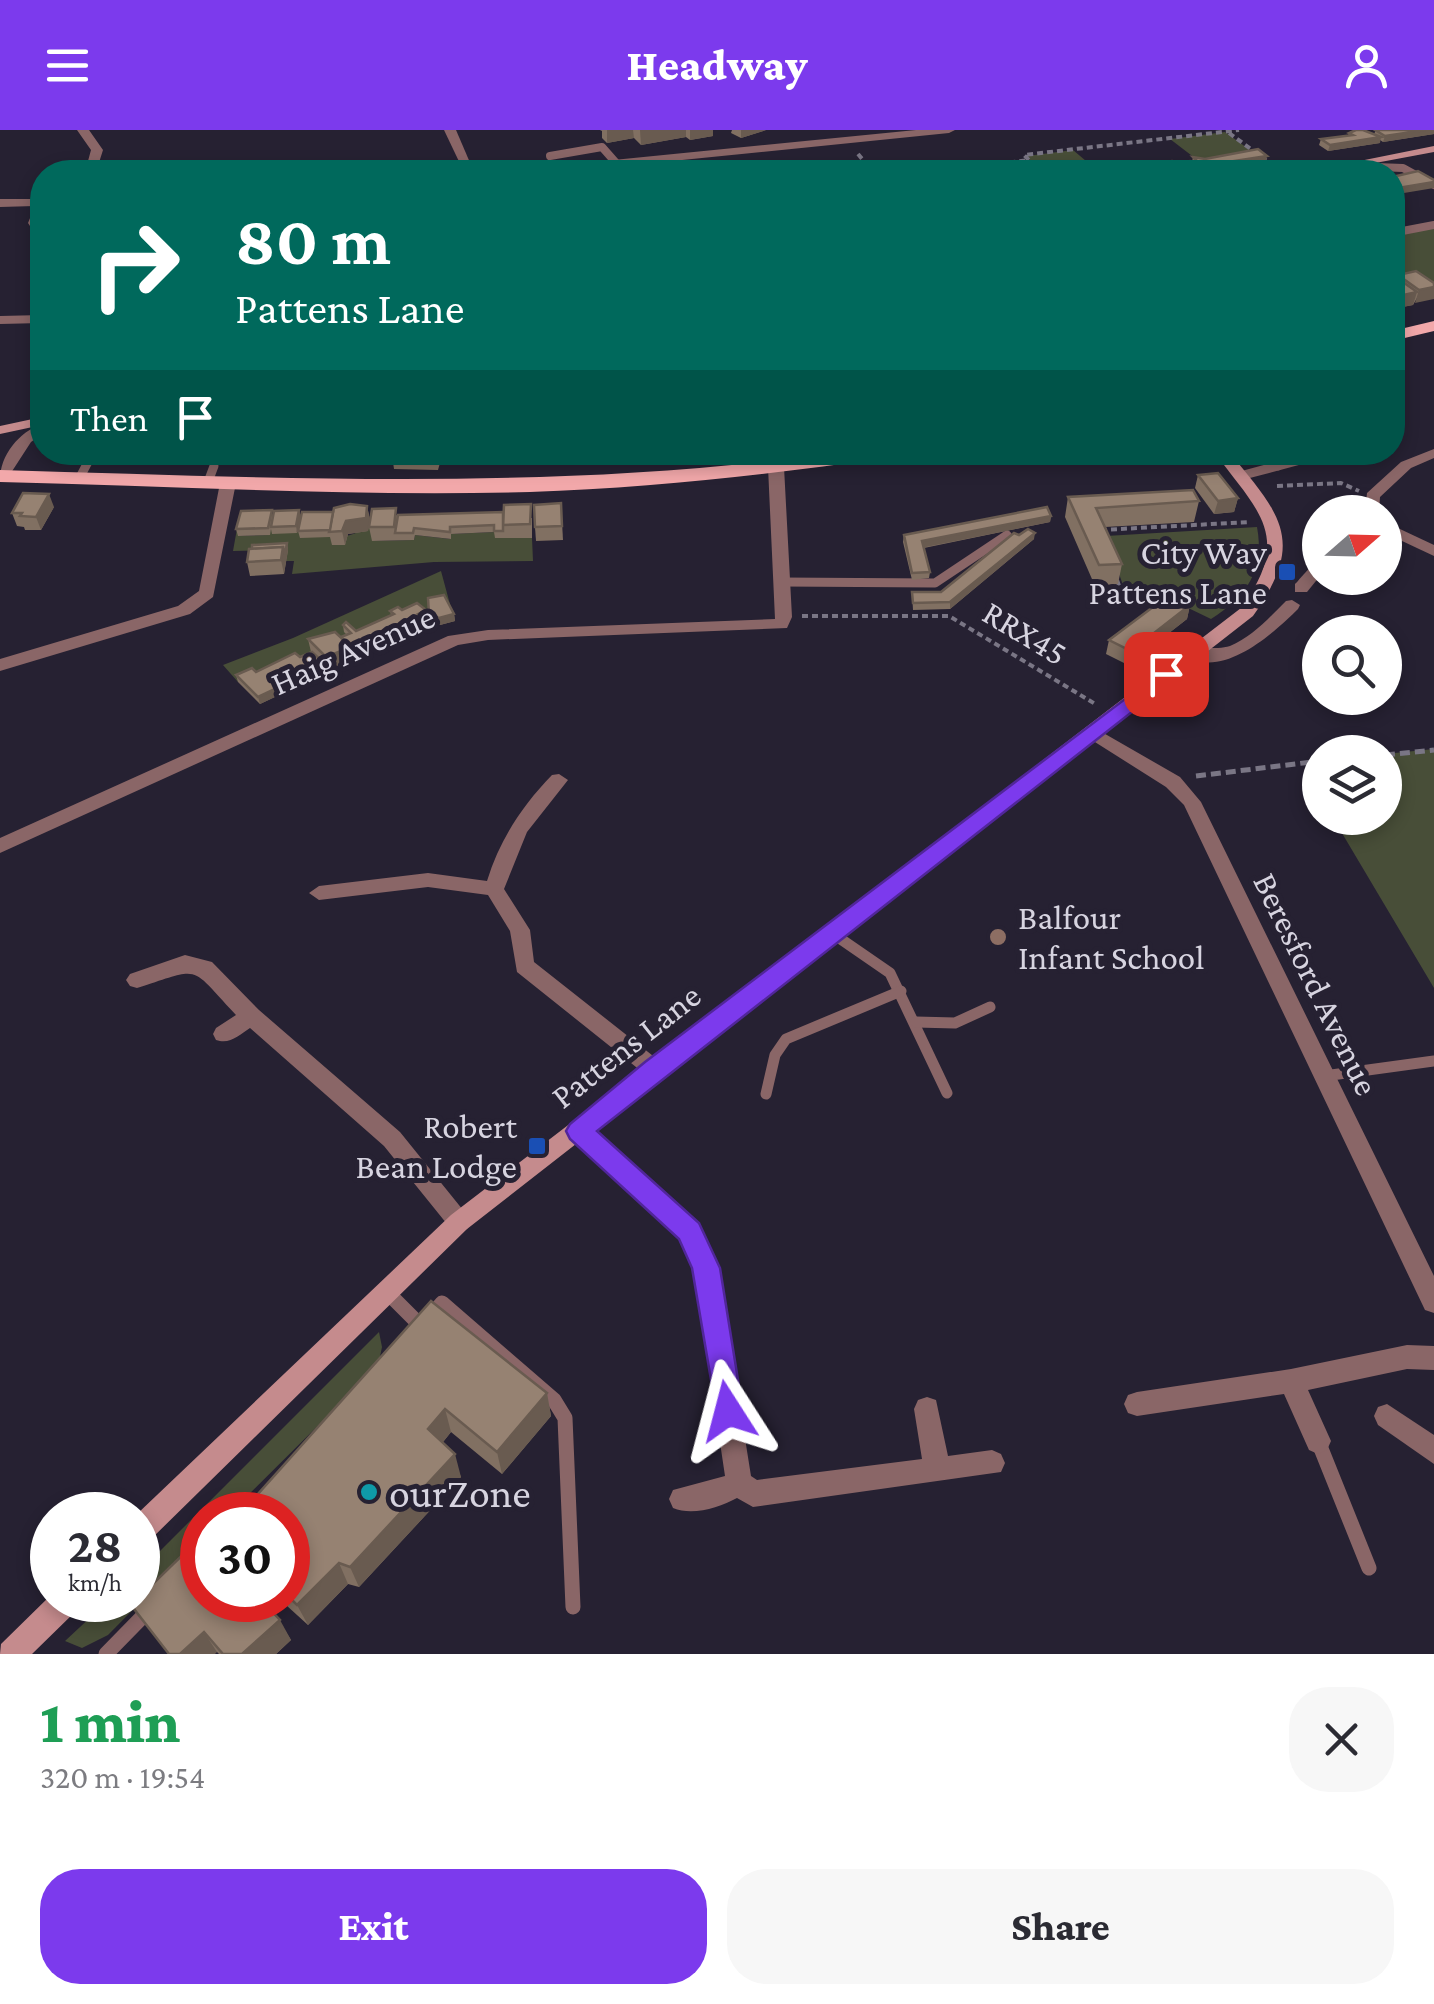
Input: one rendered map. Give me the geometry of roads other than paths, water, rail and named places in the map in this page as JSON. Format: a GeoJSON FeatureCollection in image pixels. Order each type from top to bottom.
{"type":"FeatureCollection","features":[{"type":"Feature","properties":{"kind":"main road"},"geometry":{"type":"LineString","coordinates":[[1405,333],[1434,326]]}},
{"type":"Feature","properties":{"kind":"main road"},"geometry":{"type":"LineString","coordinates":[[1,476],[217,477],[512,486],[796,465]]}},
{"type":"Feature","properties":{"kind":"street"},"geometry":{"type":"LineString","coordinates":[[83,130],[97,150],[94,160]]}},
{"type":"Feature","properties":{"kind":"street"},"geometry":{"type":"LineString","coordinates":[[450,130],[464,160]]}},
{"type":"Feature","properties":{"kind":"street"},"geometry":{"type":"LineString","coordinates":[[803,130],[816,143]]}},
{"type":"Feature","properties":{"kind":"street"},"geometry":{"type":"LineString","coordinates":[[696,160],[949,130]]}},
{"type":"Feature","properties":{"kind":"street"},"geometry":{"type":"LineString","coordinates":[[1377,160],[1434,148]]}},
{"type":"Feature","properties":{"kind":"street"},"geometry":{"type":"LineString","coordinates":[[0,203],[30,202]]}},
{"type":"Feature","properties":{"kind":"street"},"geometry":{"type":"LineString","coordinates":[[0,320],[30,319]]}},
{"type":"Feature","properties":{"kind":"street"},"geometry":{"type":"LineString","coordinates":[[3,430],[30,426]]}},
{"type":"Feature","properties":{"kind":"street"},"geometry":{"type":"LineString","coordinates":[[3,430],[25,439]]}},
{"type":"Feature","properties":{"kind":"street"},"geometry":{"type":"LineString","coordinates":[[1,476],[30,435]]}},
{"type":"Feature","properties":{"kind":"street"},"geometry":{"type":"LineString","coordinates":[[1380,495],[1406,465],[1434,453]]}},
{"type":"Feature","properties":{"kind":"street"},"geometry":{"type":"LineString","coordinates":[[1231,465],[1244,481]]}},
{"type":"Feature","properties":{"kind":"street"},"geometry":{"type":"LineString","coordinates":[[776,468],[782,582]]}},
{"type":"Feature","properties":{"kind":"street"},"geometry":{"type":"LineString","coordinates":[[0,665],[184,610],[198,601],[207,592],[217,477]]}},
{"type":"Feature","properties":{"kind":"street","name":"Pattens Lane"},"geometry":{"type":"LineString","coordinates":[[160,1511],[459,1222],[1246,612],[1266,587],[1277,558],[1272,520],[1244,481]]}},
{"type":"Feature","properties":{"kind":"street"},"geometry":{"type":"LineString","coordinates":[[1402,535],[1434,550]]}},
{"type":"Feature","properties":{"kind":"street","name":"Haig Avenue"},"geometry":{"type":"LineString","coordinates":[[0,846],[440,644],[488,634],[775,626],[784,616],[782,582]]}},
{"type":"Feature","properties":{"kind":"street"},"geometry":{"type":"LineString","coordinates":[[1193,654],[1233,654],[1292,605]]}},
{"type":"Feature","properties":{"kind":"street","name":"Beresford Avenue"},"geometry":{"type":"LineString","coordinates":[[1093,734],[1174,782],[1192,802],[1434,1302]]}},
{"type":"Feature","properties":{"kind":"street"},"geometry":{"type":"LineString","coordinates":[[559,780],[526,813],[504,854],[494,889],[520,930],[524,966],[654,1069]]}},
{"type":"Feature","properties":{"kind":"street"},"geometry":{"type":"LineString","coordinates":[[319,893],[428,880],[494,889]]}},
{"type":"Feature","properties":{"kind":"street"},"geometry":{"type":"LineString","coordinates":[[137,980],[185,963],[205,968],[251,1016],[392,1139],[459,1222]]}},
{"type":"Feature","properties":{"kind":"street"},"geometry":{"type":"LineString","coordinates":[[224,1034],[251,1016]]}},
{"type":"Feature","properties":{"kind":"street"},"geometry":{"type":"LineString","coordinates":[[579,1131],[689,1231],[706,1268],[739,1483],[754,1494],[992,1463]]}},
{"type":"Feature","properties":{"kind":"street"},"geometry":{"type":"LineString","coordinates":[[1137,1404],[1291,1381],[1407,1357],[1434,1358]]}},
{"type":"Feature","properties":{"kind":"street"},"geometry":{"type":"LineString","coordinates":[[1291,1381],[1318,1440]]}},
{"type":"Feature","properties":{"kind":"street"},"geometry":{"type":"LineString","coordinates":[[927,1409],[937,1469]]}},
{"type":"Feature","properties":{"kind":"street"},"geometry":{"type":"LineString","coordinates":[[1387,1416],[1434,1451]]}},
{"type":"Feature","properties":{"kind":"street"},"geometry":{"type":"LineString","coordinates":[[683,1499],[720,1493],[739,1483]]}},
{"type":"Feature","properties":{"kind":"street"},"geometry":{"type":"LineString","coordinates":[[18,1653],[47,1622]]}},
{"type":"Feature","properties":{"kind":"lane"},"geometry":{"type":"LineString","coordinates":[[550,156],[602,147],[613,160]]}},
{"type":"Feature","properties":{"kind":"lane"},"geometry":{"type":"LineString","coordinates":[[1405,169],[1434,185]]}},
{"type":"Feature","properties":{"kind":"lane"},"geometry":{"type":"LineString","coordinates":[[1405,230],[1434,224]]}},
{"type":"Feature","properties":{"kind":"lane"},"geometry":{"type":"LineString","coordinates":[[78,479],[86,465]]}},
{"type":"Feature","properties":{"kind":"lane"},"geometry":{"type":"LineString","coordinates":[[1244,481],[1281,465]]}},
{"type":"Feature","properties":{"kind":"lane"},"geometry":{"type":"LineString","coordinates":[[782,582],[935,583],[1007,536]]}},
{"type":"Feature","properties":{"kind":"lane"},"geometry":{"type":"LineString","coordinates":[[832,933],[881,964],[901,991],[946,1092]]}},
{"type":"Feature","properties":{"kind":"lane"},"geometry":{"type":"LineString","coordinates":[[766,1094],[774,1055],[786,1039],[901,991]]}},
{"type":"Feature","properties":{"kind":"lane"},"geometry":{"type":"LineString","coordinates":[[916,1022],[958,1023],[978,1017],[990,1008]]}},
{"type":"Feature","properties":{"kind":"lane"},"geometry":{"type":"LineString","coordinates":[[1324,1076],[1434,1061]]}},
{"type":"Feature","properties":{"kind":"lane"},"geometry":{"type":"LineString","coordinates":[[386,1292],[421,1326]]}},
{"type":"Feature","properties":{"kind":"lane"},"geometry":{"type":"LineString","coordinates":[[408,1340],[442,1304],[554,1400],[564,1418],[574,1608]]}},
{"type":"Feature","properties":{"kind":"lane"},"geometry":{"type":"LineString","coordinates":[[1318,1440],[1369,1568]]}},
{"type":"Feature","properties":{"kind":"lane"},"geometry":{"type":"LineString","coordinates":[[106,1654],[161,1598]]}},
{"type":"Feature","properties":{"kind":"place","name":"City Way Pattens Lane"},"geometry":{"type":"Point","coordinates":[1287,572]}},
{"type":"Feature","properties":{"kind":"place","name":"Balfour Infant School"},"geometry":{"type":"Point","coordinates":[998,937]}},
{"type":"Feature","properties":{"kind":"place","name":"Robert Bean Lodge"},"geometry":{"type":"Point","coordinates":[537,1146]}},
{"type":"Feature","properties":{"kind":"place","name":"ourZone"},"geometry":{"type":"Point","coordinates":[369,1492]}}]}
